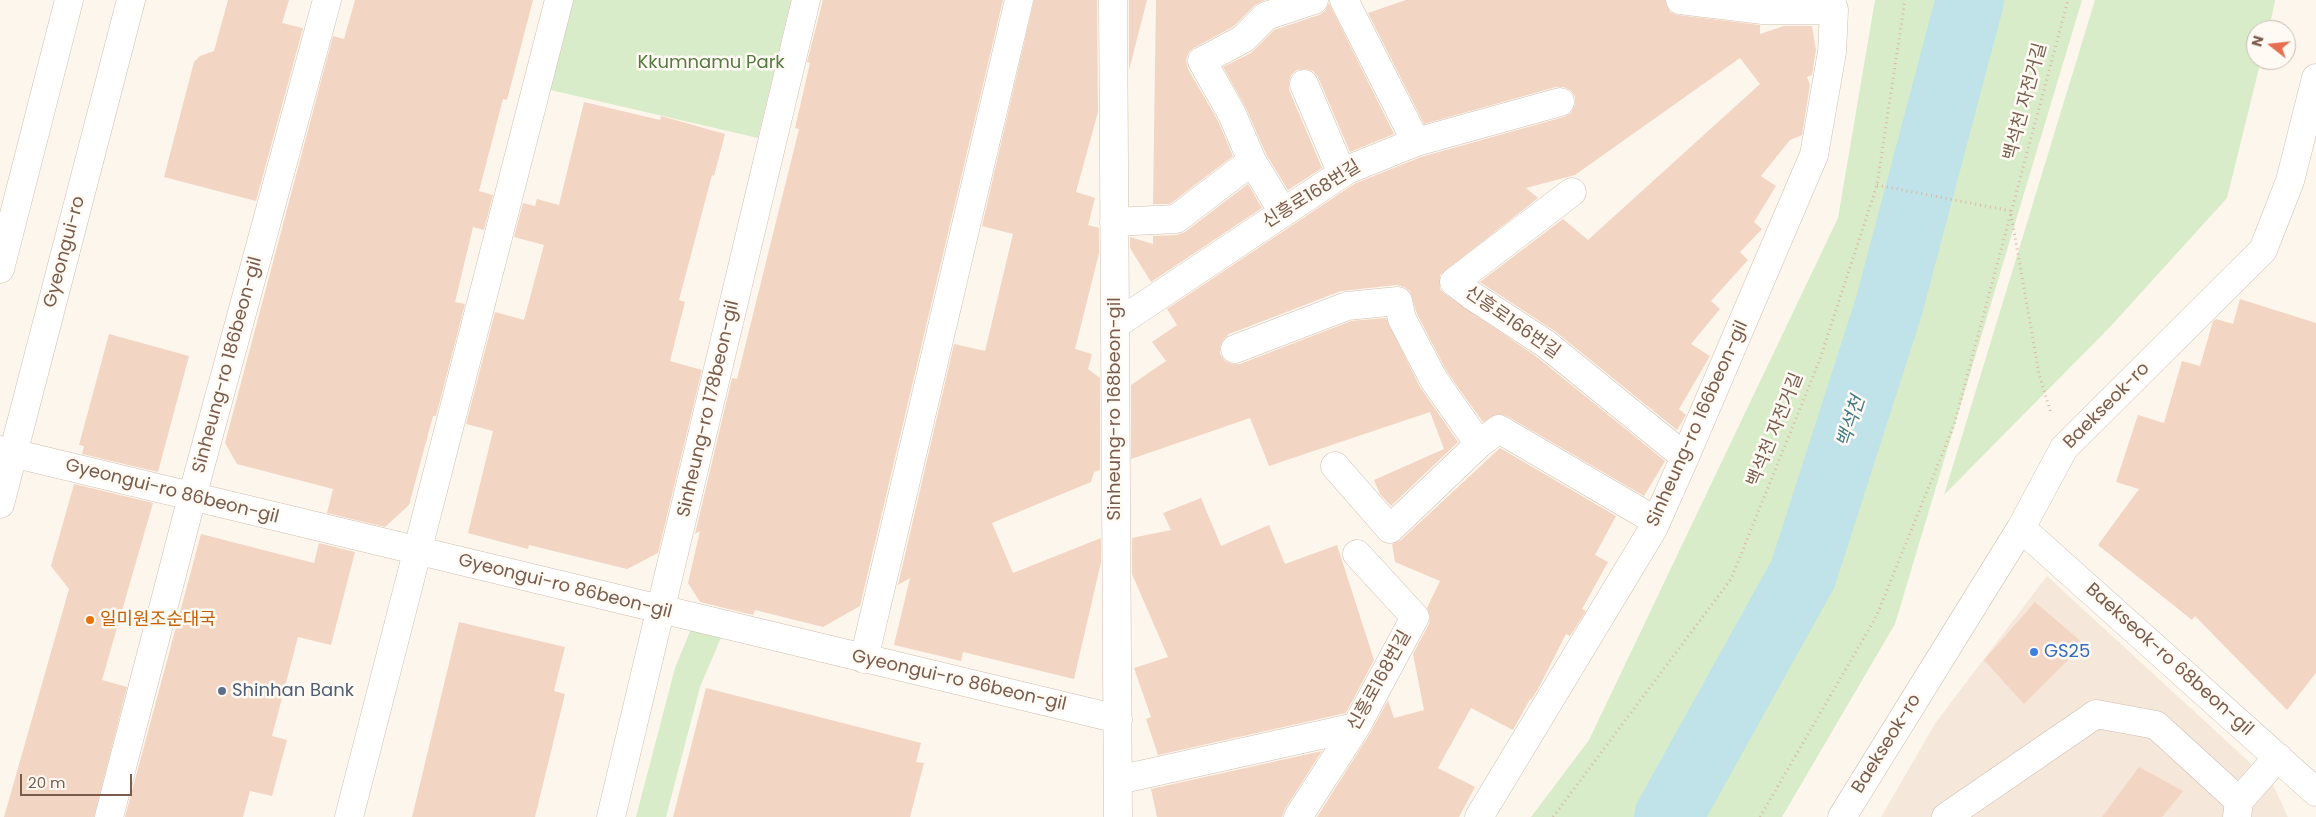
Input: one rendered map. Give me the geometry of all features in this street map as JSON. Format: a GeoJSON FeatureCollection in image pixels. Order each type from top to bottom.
{"type":"FeatureCollection","features":[{"type":"Feature","properties":{"kind":"street"},"geometry":{"type":"LineString","coordinates":[[0,269],[69,0]]}},
{"type":"Feature","properties":{"kind":"street","name":"Gyeongui-ro"},"geometry":{"type":"LineString","coordinates":[[0,504],[7,452],[131,0]]}},
{"type":"Feature","properties":{"kind":"street","name":"Sinheung-ro 186beon-gil"},"geometry":{"type":"LineString","coordinates":[[109,817],[192,497],[327,0]]}},
{"type":"Feature","properties":{"kind":"street"},"geometry":{"type":"LineString","coordinates":[[349,817],[559,0]]}},
{"type":"Feature","properties":{"kind":"street","name":"Sinheung-ro 178beon-gil"},"geometry":{"type":"LineString","coordinates":[[612,817],[806,0]]}},
{"type":"Feature","properties":{"kind":"street"},"geometry":{"type":"LineString","coordinates":[[864,659],[1019,0]]}},
{"type":"Feature","properties":{"kind":"street","name":"Sinheung-ro 168beon-gil"},"geometry":{"type":"LineString","coordinates":[[1113,0],[1118,817]]}},
{"type":"Feature","properties":{"kind":"street"},"geometry":{"type":"LineString","coordinates":[[1283,212],[1252,161],[1232,114],[1202,61],[1243,39],[1266,16],[1314,0]]}},
{"type":"Feature","properties":{"kind":"street"},"geometry":{"type":"LineString","coordinates":[[1344,0],[1416,142]]}},
{"type":"Feature","properties":{"kind":"street"},"geometry":{"type":"LineString","coordinates":[[1680,0],[1763,10],[1833,5]]}},
{"type":"Feature","properties":{"kind":"street","name":"Sinheung-ro 166beon-gil"},"geometry":{"type":"LineString","coordinates":[[1479,817],[1656,521],[1685,457],[1814,155],[1832,52],[1833,5]]}},
{"type":"Feature","properties":{"kind":"street","name":"Baekseok-ro"},"geometry":{"type":"LineString","coordinates":[[1842,817],[2021,528],[2064,448],[2263,250],[2290,181],[2316,78]]}},
{"type":"Feature","properties":{"kind":"street"},"geometry":{"type":"LineString","coordinates":[[1304,84],[1337,162],[1347,170]]}},
{"type":"Feature","properties":{"kind":"street","name":"신흥로168번길"},"geometry":{"type":"LineString","coordinates":[[1115,325],[1347,170],[1416,142],[1560,102]]}},
{"type":"Feature","properties":{"kind":"street"},"geometry":{"type":"LineString","coordinates":[[1114,222],[1176,219],[1252,161]]}},
{"type":"Feature","properties":{"kind":"street","name":"신흥로166번길"},"geometry":{"type":"LineString","coordinates":[[1572,192],[1454,282],[1546,344],[1685,457]]}},
{"type":"Feature","properties":{"kind":"street"},"geometry":{"type":"LineString","coordinates":[[1235,349],[1347,306],[1398,300],[1402,318],[1434,380],[1479,444]]}},
{"type":"Feature","properties":{"kind":"street"},"geometry":{"type":"LineString","coordinates":[[1335,466],[1390,529],[1479,444],[1499,428],[1656,521]]}},
{"type":"Feature","properties":{"kind":"street","name":"Gyeongui-ro 86beon-gil"},"geometry":{"type":"LineString","coordinates":[[7,452],[1118,719]]}},
{"type":"Feature","properties":{"kind":"street","name":"Baekseok-ro 68beon-gil"},"geometry":{"type":"LineString","coordinates":[[2021,528],[2316,792]]}},
{"type":"Feature","properties":{"kind":"street","name":"신흥로168번길"},"geometry":{"type":"LineString","coordinates":[[1298,817],[1356,727],[1416,618],[1357,554]]}},
{"type":"Feature","properties":{"kind":"street"},"geometry":{"type":"LineString","coordinates":[[1946,817],[2096,714],[2156,724],[2238,809],[2278,757]]}},
{"type":"Feature","properties":{"kind":"street"},"geometry":{"type":"LineString","coordinates":[[1118,780],[1356,727]]}},
{"type":"Feature","properties":{"kind":"path","name":"백석천 자전거길"},"geometry":{"type":"LineString","coordinates":[[1553,817],[1731,579],[1820,359],[1877,185],[1905,0]]}},
{"type":"Feature","properties":{"kind":"path","name":"백석천 자전거길"},"geometry":{"type":"LineString","coordinates":[[1760,817],[1876,617],[1954,425],[2068,0]]}},
{"type":"Feature","properties":{"kind":"path"},"geometry":{"type":"LineString","coordinates":[[1877,185],[2011,211]]}},
{"type":"Feature","properties":{"kind":"path","name":"백석천 자전거길"},"geometry":{"type":"LineString","coordinates":[[2011,211],[2040,374],[2064,448]]}},
{"type":"Feature","properties":{"kind":"shaded area"},"geometry":{"type":"Polygon","coordinates":[[[2047,576],[2272,783],[2288,817],[1881,817],[1936,722],[2047,576]]]}},
{"type":"Feature","properties":{"kind":"green space","name":"Kkumnamu Park"},"geometry":{"type":"Polygon","coordinates":[[[568,0],[791,0],[758,138],[546,89],[568,0]]]}},
{"type":"Feature","properties":{"kind":"green space"},"geometry":{"type":"Polygon","coordinates":[[[1875,0],[2082,0],[1895,624],[1782,817],[1531,817],[1589,740],[1838,218],[1875,0]]]}},
{"type":"Feature","properties":{"kind":"green space"},"geometry":{"type":"Polygon","coordinates":[[[2095,0],[2275,0],[2271,20],[2246,20],[2246,70],[2259,70],[2227,198],[2110,327],[1944,495],[2095,0]]]}},
{"type":"Feature","properties":{"kind":"green space"},"geometry":{"type":"Polygon","coordinates":[[[693,624],[723,633],[700,687],[666,817],[636,817],[675,668],[693,624]]]}},
{"type":"Feature","properties":{"kind":"building"},"geometry":{"type":"Polygon","coordinates":[[[228,0],[289,0],[282,23],[303,28],[256,201],[164,177],[194,62],[200,56],[214,51],[228,0]]]}},
{"type":"Feature","properties":{"kind":"building"},"geometry":{"type":"Polygon","coordinates":[[[355,0],[533,0],[507,100],[503,99],[479,191],[493,195],[484,230],[473,227],[455,302],[465,304],[436,416],[433,416],[409,505],[385,527],[327,513],[333,489],[237,464],[225,443],[333,36],[344,39],[355,0]]]}},
{"type":"Feature","properties":{"kind":"building"},"geometry":{"type":"Polygon","coordinates":[[[823,0],[1003,0],[860,606],[823,627],[755,610],[753,615],[700,602],[688,583],[700,531],[695,534],[732,378],[737,379],[799,129],[795,128],[810,63],[807,62],[823,0]]]}},
{"type":"Feature","properties":{"kind":"building"},"geometry":{"type":"Polygon","coordinates":[[[1034,0],[1097,0],[1098,112],[1076,192],[1095,198],[1088,225],[1099,228],[1099,253],[1075,349],[1092,354],[1088,369],[1100,378],[1100,470],[1094,472],[1091,482],[992,523],[1013,573],[1101,538],[1101,562],[1074,679],[963,652],[961,661],[894,645],[910,578],[898,585],[954,344],[985,351],[1013,234],[982,226],[1034,0]]]}},
{"type":"Feature","properties":{"kind":"building"},"geometry":{"type":"Polygon","coordinates":[[[1129,0],[1147,0],[1129,70],[1129,0]]]}},
{"type":"Feature","properties":{"kind":"building"},"geometry":{"type":"Polygon","coordinates":[[[1156,0],[1265,0],[1255,5],[1234,26],[1189,52],[1186,60],[1188,69],[1218,121],[1233,156],[1170,204],[1153,204],[1156,0]]]}},
{"type":"Feature","properties":{"kind":"building"},"geometry":{"type":"Polygon","coordinates":[[[1406,0],[1665,0],[1670,12],[1678,15],[1760,25],[1760,34],[1784,26],[1812,26],[1816,50],[1812,75],[1807,77],[1810,85],[1802,135],[1790,140],[1761,176],[1776,186],[1754,222],[1762,229],[1740,252],[1748,260],[1711,301],[1720,309],[1691,344],[1710,356],[1679,409],[1686,415],[1677,430],[1556,332],[1480,282],[1563,219],[1588,240],[1760,84],[1740,58],[1575,175],[1526,188],[1538,198],[1440,275],[1440,289],[1445,294],[1537,357],[1665,461],[1644,496],[1507,416],[1498,414],[1483,422],[1447,372],[1417,314],[1410,291],[1397,285],[1341,291],[1229,334],[1223,340],[1220,347],[1220,354],[1225,361],[1232,364],[1240,364],[1351,321],[1386,318],[1420,387],[1458,442],[1391,506],[1380,494],[1374,480],[1444,449],[1430,412],[1269,466],[1250,418],[1131,459],[1131,385],[1166,361],[1152,342],[1177,325],[1167,309],[1354,184],[1421,157],[1564,117],[1571,113],[1575,105],[1575,97],[1571,91],[1564,87],[1556,87],[1424,124],[1368,13],[1406,0]]]}},
{"type":"Feature","properties":{"kind":"building"},"geometry":{"type":"Polygon","coordinates":[[[1329,3],[1394,134],[1350,152],[1318,77],[1313,71],[1306,69],[1297,70],[1291,75],[1289,90],[1322,168],[1288,190],[1266,154],[1246,108],[1223,67],[1251,53],[1274,30],[1319,15],[1325,11],[1329,3]]]}},
{"type":"Feature","properties":{"kind":"building"},"geometry":{"type":"Polygon","coordinates":[[[584,102],[660,120],[661,116],[725,134],[714,176],[712,175],[679,300],[685,302],[670,361],[702,370],[658,553],[627,569],[529,545],[528,549],[468,533],[493,431],[466,424],[495,312],[524,320],[544,245],[514,237],[523,203],[535,206],[537,199],[559,205],[584,102]]]}},
{"type":"Feature","properties":{"kind":"building"},"geometry":{"type":"Polygon","coordinates":[[[1248,184],[1262,208],[1151,282],[1130,248],[1130,237],[1153,244],[1153,236],[1177,235],[1185,232],[1248,184]]]}},
{"type":"Feature","properties":{"kind":"building"},"geometry":{"type":"Polygon","coordinates":[[[2240,299],[2316,323],[2316,673],[2287,710],[2195,616],[2192,620],[2098,545],[2139,489],[2116,482],[2138,415],[2164,423],[2182,361],[2200,366],[2213,321],[2216,319],[2233,324],[2240,299]]]}},
{"type":"Feature","properties":{"kind":"building"},"geometry":{"type":"Polygon","coordinates":[[[109,334],[189,356],[158,472],[82,454],[84,446],[79,445],[109,334]]]}},
{"type":"Feature","properties":{"kind":"building"},"geometry":{"type":"Polygon","coordinates":[[[1500,448],[1616,516],[1595,555],[1608,562],[1582,609],[1586,611],[1570,636],[1566,634],[1538,689],[1530,699],[1513,730],[1471,708],[1438,768],[1475,787],[1459,817],[1317,817],[1369,735],[1388,700],[1394,718],[1424,710],[1413,654],[1429,624],[1430,616],[1427,608],[1440,581],[1395,562],[1392,544],[1401,540],[1500,448]]]}},
{"type":"Feature","properties":{"kind":"building"},"geometry":{"type":"Polygon","coordinates":[[[74,484],[153,503],[102,680],[127,687],[94,817],[4,817],[69,589],[51,566],[74,484]]]}},
{"type":"Feature","properties":{"kind":"building"},"geometry":{"type":"Polygon","coordinates":[[[1201,498],[1221,546],[1269,525],[1285,564],[1337,545],[1374,660],[1346,713],[1158,755],[1146,719],[1151,717],[1134,668],[1168,657],[1132,574],[1132,538],[1171,530],[1163,513],[1201,498]]]}},
{"type":"Feature","properties":{"kind":"building","name":"Shinhan Bank"},"geometry":{"type":"Polygon","coordinates":[[[201,534],[314,563],[319,543],[355,552],[331,645],[298,637],[272,736],[287,740],[272,796],[250,791],[243,817],[125,817],[201,534]]]}},
{"type":"Feature","properties":{"kind":"building","name":"GS25"},"geometry":{"type":"Polygon","coordinates":[[[2035,602],[2084,644],[2024,704],[1984,660],[2035,602]]]}},
{"type":"Feature","properties":{"kind":"building"},"geometry":{"type":"Polygon","coordinates":[[[459,622],[565,647],[554,691],[565,694],[535,817],[412,817],[459,622]]]}},
{"type":"Feature","properties":{"kind":"building"},"geometry":{"type":"Polygon","coordinates":[[[706,688],[921,743],[916,762],[924,763],[910,817],[673,817],[706,688]]]}},
{"type":"Feature","properties":{"kind":"building"},"geometry":{"type":"Polygon","coordinates":[[[1322,751],[1285,809],[1282,817],[1157,817],[1151,789],[1322,751]]]}},
{"type":"Feature","properties":{"kind":"building"},"geometry":{"type":"Polygon","coordinates":[[[2139,767],[2183,791],[2162,817],[2102,817],[2139,767]]]}},
{"type":"Feature","properties":{"kind":"waterway","name":"백석천"},"geometry":{"type":"LineString","coordinates":[[1668,817],[1803,574],[1889,306],[1970,0]]}},
{"type":"Feature","properties":{"kind":"place","name":"일미원조순대국"},"geometry":{"type":"Point","coordinates":[90,620]}},
{"type":"Feature","properties":{"kind":"place","name":"GS25"},"geometry":{"type":"Point","coordinates":[2034,652]}},
{"type":"Feature","properties":{"kind":"place","name":"Shinhan Bank"},"geometry":{"type":"Point","coordinates":[222,691]}}]}
